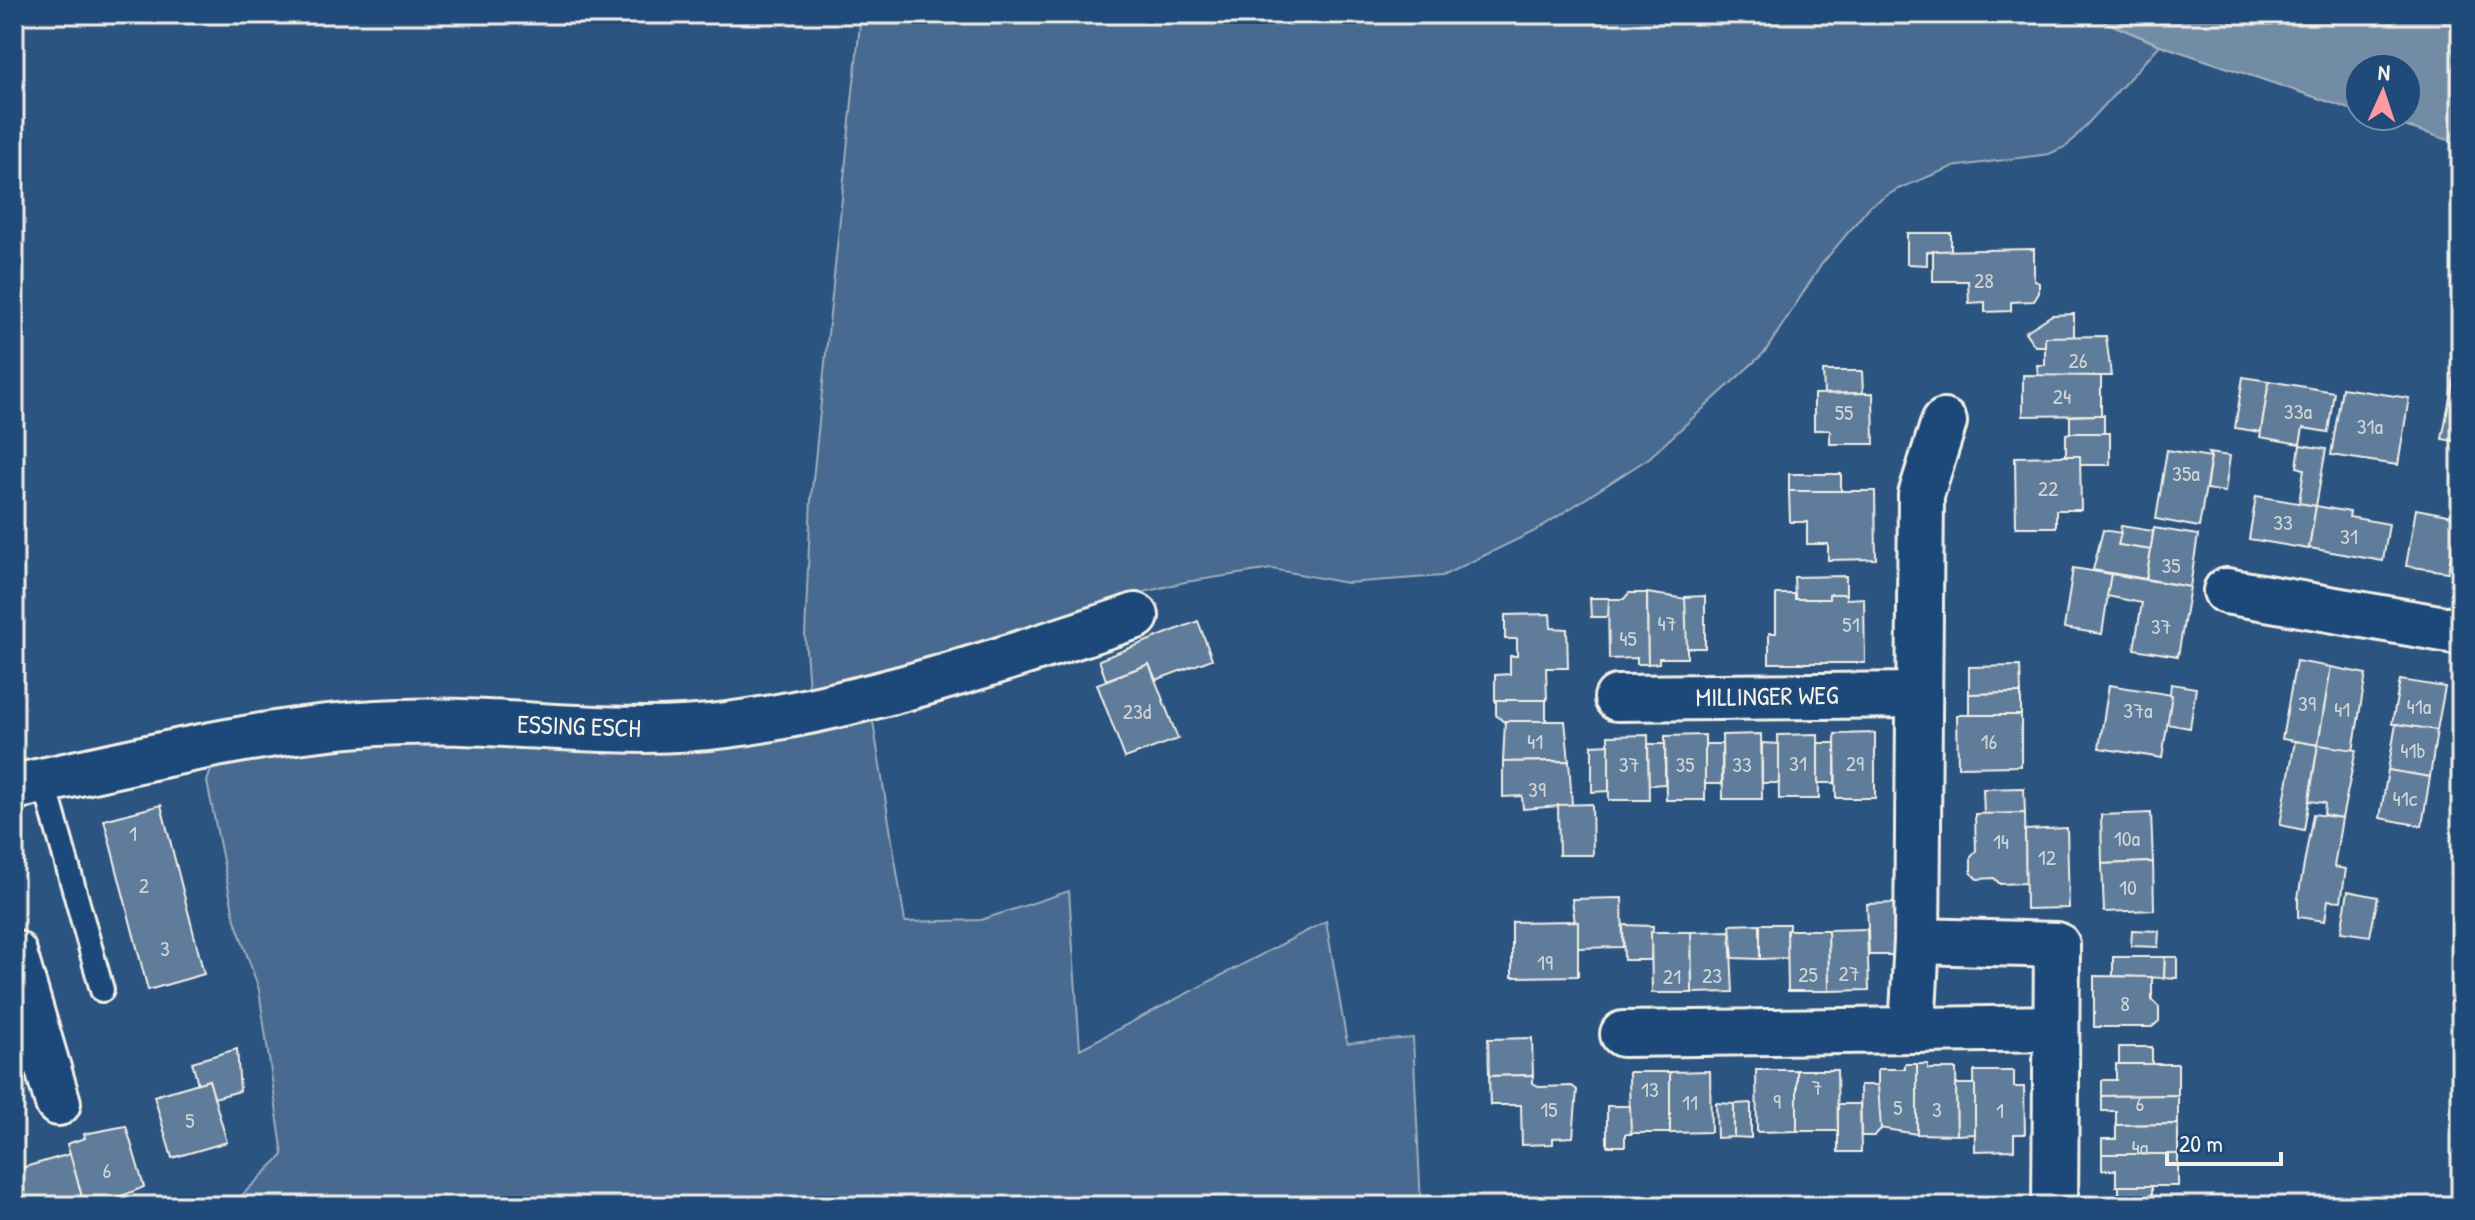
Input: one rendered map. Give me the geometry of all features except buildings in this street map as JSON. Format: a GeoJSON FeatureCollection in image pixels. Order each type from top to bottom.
{"type":"FeatureCollection","features":[{"type":"Feature","properties":{"kind":"street"},"geometry":{"type":"LineString","coordinates":[[1912,1030],[1917,941],[1921,495],[1944,422]]}},
{"type":"Feature","properties":{"kind":"street"},"geometry":{"type":"LineString","coordinates":[[2226,591],[2461,632]]}},
{"type":"Feature","properties":{"kind":"street","name":"ESSING ESCH"},"geometry":{"type":"LineString","coordinates":[[29,784],[273,733],[378,722],[662,728],[725,725],[800,711],[1005,660],[1136,616]]}},
{"type":"Feature","properties":{"kind":"street","name":"MILLINGER WEG"},"geometry":{"type":"LineString","coordinates":[[1617,698],[1918,695]]}},
{"type":"Feature","properties":{"kind":"street"},"geometry":{"type":"LineString","coordinates":[[1917,941],[2057,945],[2055,1206]]}},
{"type":"Feature","properties":{"kind":"street"},"geometry":{"type":"LineString","coordinates":[[14,953],[58,1103]]}},
{"type":"Feature","properties":{"kind":"street"},"geometry":{"type":"LineString","coordinates":[[1623,1034],[2055,1028]]}},
{"type":"Feature","properties":{"kind":"lane"},"geometry":{"type":"LineString","coordinates":[[29,784],[102,990]]}},
{"type":"Feature","properties":{"kind":"shaded area"},"geometry":{"type":"Polygon","coordinates":[[[861,14],[2087,14],[2160,45],[2067,146],[2049,154],[1952,167],[1898,189],[1870,206],[1821,265],[1765,352],[1649,458],[1535,531],[1442,576],[1347,583],[1272,569],[1185,582],[1087,606],[993,644],[809,689],[805,636],[811,499],[861,14]]]}},
{"type":"Feature","properties":{"kind":"shaded area"},"geometry":{"type":"Polygon","coordinates":[[[2087,14],[2461,14],[2461,144],[2423,132],[2423,52],[2343,52],[2343,107],[2160,45],[2087,14]]]}},
{"type":"Feature","properties":{"kind":"shaded area"},"geometry":{"type":"Polygon","coordinates":[[[871,709],[905,922],[981,920],[1069,891],[1080,1049],[1326,921],[1347,1043],[1413,1038],[1421,1206],[231,1206],[283,1155],[259,990],[235,920],[207,782],[215,757],[244,749],[871,709]]]}}]}
